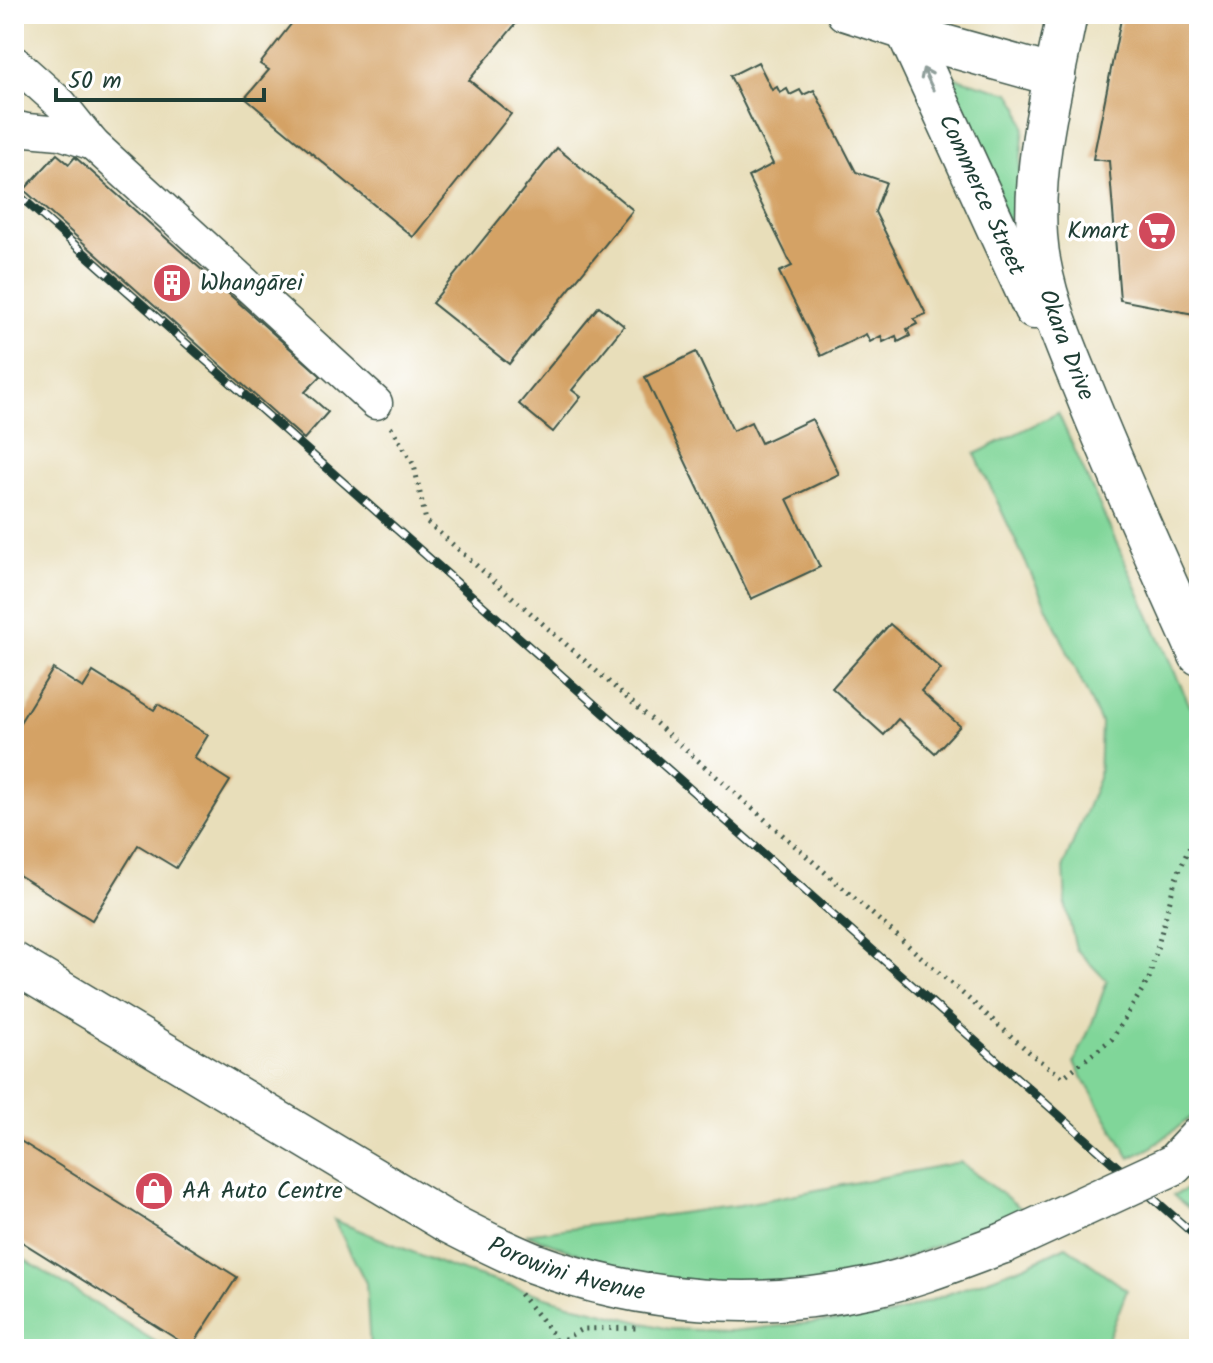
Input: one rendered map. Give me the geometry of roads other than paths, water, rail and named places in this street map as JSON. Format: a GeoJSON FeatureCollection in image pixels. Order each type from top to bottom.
{"type":"FeatureCollection","features":[{"type":"Feature","properties":{"kind":"main road","name":"Okara Drive"},"geometry":{"type":"LineString","coordinates":[[1067,14],[1038,165],[1037,237],[1044,281],[1064,342],[1120,479],[1199,655]]}},
{"type":"Feature","properties":{"kind":"main road"},"geometry":{"type":"LineString","coordinates":[[908,35],[1055,76]]}},
{"type":"Feature","properties":{"kind":"main road","name":"Commerce Street"},"geometry":{"type":"LineString","coordinates":[[908,35],[1047,337],[1064,342]]}},
{"type":"Feature","properties":{"kind":"main road","name":"Porowini Avenue"},"geometry":{"type":"LineString","coordinates":[[14,963],[445,1221],[520,1257],[578,1278],[695,1300],[779,1301],[871,1287],[928,1272],[1004,1243],[1190,1154]]}},
{"type":"Feature","properties":{"kind":"street"},"geometry":{"type":"LineString","coordinates":[[843,14],[908,35]]}},
{"type":"Feature","properties":{"kind":"street"},"geometry":{"type":"LineString","coordinates":[[14,62],[61,104],[93,144],[376,403]]}},
{"type":"Feature","properties":{"kind":"street"},"geometry":{"type":"LineString","coordinates":[[14,127],[60,133],[93,144]]}},
{"type":"Feature","properties":{"kind":"railway"},"geometry":{"type":"LineString","coordinates":[[14,191],[1199,1239]]}},
{"type":"Feature","properties":{"kind":"place","name":"Kmart"},"geometry":{"type":"Point","coordinates":[1157,231]}},
{"type":"Feature","properties":{"kind":"place","name":"Whangārei"},"geometry":{"type":"Point","coordinates":[172,283]}},
{"type":"Feature","properties":{"kind":"place","name":"AA Auto Centre"},"geometry":{"type":"Point","coordinates":[154,1191]}}]}
